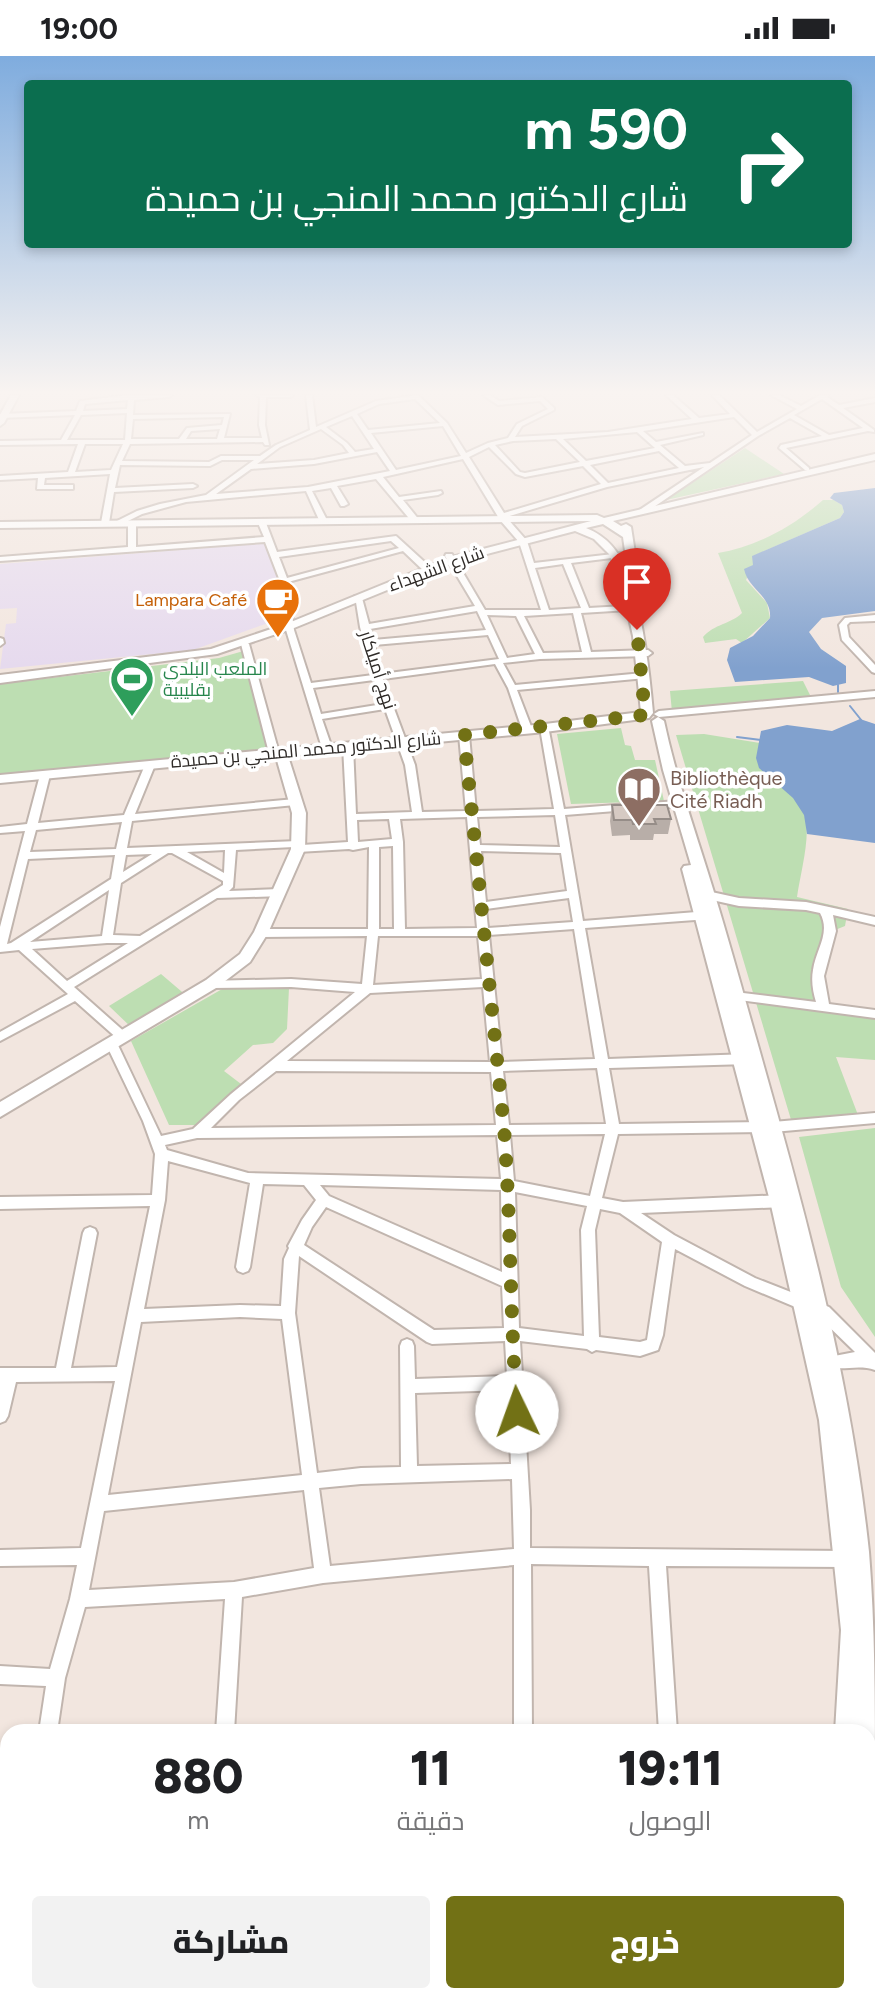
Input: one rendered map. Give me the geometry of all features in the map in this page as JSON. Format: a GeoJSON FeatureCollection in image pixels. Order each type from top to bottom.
{"type":"FeatureCollection","features":[{"type":"Feature","properties":{"kind":"street"},"geometry":{"type":"LineString","coordinates":[[41,486],[70,487]]}},
{"type":"Feature","properties":{"kind":"street"},"geometry":{"type":"LineString","coordinates":[[105,523],[112,486]]}},
{"type":"Feature","properties":{"kind":"street"},"geometry":{"type":"LineString","coordinates":[[111,490],[193,486]]}},
{"type":"Feature","properties":{"kind":"street"},"geometry":{"type":"LineString","coordinates":[[210,495],[223,486]]}},
{"type":"Feature","properties":{"kind":"street"},"geometry":{"type":"LineString","coordinates":[[117,523],[136,514],[210,495],[327,486]]}},
{"type":"Feature","properties":{"kind":"street"},"geometry":{"type":"LineString","coordinates":[[334,486],[344,504]]}},
{"type":"Feature","properties":{"kind":"street"},"geometry":{"type":"LineString","coordinates":[[387,486],[416,521]]}},
{"type":"Feature","properties":{"kind":"street"},"geometry":{"type":"LineString","coordinates":[[482,486],[503,518],[522,539],[545,611]]}},
{"type":"Feature","properties":{"kind":"street"},"geometry":{"type":"LineString","coordinates":[[503,518],[603,486]]}},
{"type":"Feature","properties":{"kind":"street"},"geometry":{"type":"LineString","coordinates":[[645,508],[678,486]]}},
{"type":"Feature","properties":{"kind":"street","name":"شارع الشهداء"},"geometry":{"type":"LineString","coordinates":[[522,539],[576,529],[645,508],[737,486]]}},
{"type":"Feature","properties":{"kind":"street","name":"شارع الشهداء"},"geometry":{"type":"LineString","coordinates":[[0,676],[245,644],[450,558],[743,486]]}},
{"type":"Feature","properties":{"kind":"street"},"geometry":{"type":"LineString","coordinates":[[308,489],[324,522]]}},
{"type":"Feature","properties":{"kind":"street"},"geometry":{"type":"LineString","coordinates":[[398,499],[438,493]]}},
{"type":"Feature","properties":{"kind":"street"},"geometry":{"type":"LineString","coordinates":[[630,514],[622,554],[637,607],[653,717]]}},
{"type":"Feature","properties":{"kind":"street"},"geometry":{"type":"LineString","coordinates":[[0,525],[503,518],[598,521],[625,535]]}},
{"type":"Feature","properties":{"kind":"street"},"geometry":{"type":"LineString","coordinates":[[598,521],[603,540]]}},
{"type":"Feature","properties":{"kind":"street"},"geometry":{"type":"LineString","coordinates":[[132,523],[132,549]]}},
{"type":"Feature","properties":{"kind":"street"},"geometry":{"type":"LineString","coordinates":[[262,523],[284,581],[291,624],[327,748]]}},
{"type":"Feature","properties":{"kind":"street"},"geometry":{"type":"LineString","coordinates":[[576,529],[589,531],[622,554]]}},
{"type":"Feature","properties":{"kind":"street"},"geometry":{"type":"LineString","coordinates":[[274,555],[387,538],[396,539],[425,568]]}},
{"type":"Feature","properties":{"kind":"street"},"geometry":{"type":"LineString","coordinates":[[0,559],[268,539]]}},
{"type":"Feature","properties":{"kind":"street"},"geometry":{"type":"LineString","coordinates":[[284,581],[406,548]]}},
{"type":"Feature","properties":{"kind":"street"},"geometry":{"type":"LineString","coordinates":[[531,566],[622,554]]}},
{"type":"Feature","properties":{"kind":"street"},"geometry":{"type":"LineString","coordinates":[[450,558],[491,632],[527,729]]}},
{"type":"Feature","properties":{"kind":"street"},"geometry":{"type":"LineString","coordinates":[[566,561],[581,610],[587,653]]}},
{"type":"Feature","properties":{"kind":"street","name":"شارع الشهداء"},"geometry":{"type":"LineString","coordinates":[[212,650],[291,624],[425,568]]}},
{"type":"Feature","properties":{"kind":"street","name":"نهج أميلكار"},"geometry":{"type":"LineString","coordinates":[[358,598],[378,678],[410,765],[417,815]]}},
{"type":"Feature","properties":{"kind":"street"},"geometry":{"type":"LineString","coordinates":[[364,627],[480,610],[519,614],[637,607]]}},
{"type":"Feature","properties":{"kind":"street"},"geometry":{"type":"LineString","coordinates":[[519,614],[540,656]]}},
{"type":"Feature","properties":{"kind":"street"},"geometry":{"type":"LineString","coordinates":[[874,620],[848,620],[843,625],[845,638],[870,660],[875,670]]}},
{"type":"Feature","properties":{"kind":"street"},"geometry":{"type":"LineString","coordinates":[[369,643],[491,632]]}},
{"type":"Feature","properties":{"kind":"street"},"geometry":{"type":"LineString","coordinates":[[0,1110],[211,984],[245,958],[261,933],[298,846],[299,813],[245,644]]}},
{"type":"Feature","properties":{"kind":"street"},"geometry":{"type":"LineString","coordinates":[[308,686],[540,656],[644,653]]}},
{"type":"Feature","properties":{"kind":"street"},"geometry":{"type":"LineString","coordinates":[[644,653],[643,676],[665,763],[765,1127],[824,1312],[867,1559],[873,1633],[869,1724]]}},
{"type":"Feature","properties":{"kind":"street"},"geometry":{"type":"LineString","coordinates":[[512,688],[643,676]]}},
{"type":"Feature","properties":{"kind":"street"},"geometry":{"type":"LineString","coordinates":[[653,717],[875,694]]}},
{"type":"Feature","properties":{"kind":"street"},"geometry":{"type":"LineString","coordinates":[[316,717],[389,706]]}},
{"type":"Feature","properties":{"kind":"street","name":"شارع الدكتور محمد المنجي بن حميدة"},"geometry":{"type":"LineString","coordinates":[[0,779],[653,717]]}},
{"type":"Feature","properties":{"kind":"street"},"geometry":{"type":"LineString","coordinates":[[545,728],[613,1126],[588,1230],[592,1345]]}},
{"type":"Feature","properties":{"kind":"street"},"geometry":{"type":"LineString","coordinates":[[464,735],[499,1067],[508,1185],[509,1282],[523,1556],[523,1724]]}},
{"type":"Feature","properties":{"kind":"street"},"geometry":{"type":"LineString","coordinates":[[348,746],[353,847]]}},
{"type":"Feature","properties":{"kind":"street"},"geometry":{"type":"LineString","coordinates":[[107,939],[127,818],[150,765]]}},
{"type":"Feature","properties":{"kind":"street"},"geometry":{"type":"LineString","coordinates":[[12,948],[24,856],[45,775]]}},
{"type":"Feature","properties":{"kind":"street"},"geometry":{"type":"LineString","coordinates":[[0,830],[295,802]]}},
{"type":"Feature","properties":{"kind":"street"},"geometry":{"type":"LineString","coordinates":[[351,817],[559,812],[677,804]]}},
{"type":"Feature","properties":{"kind":"street"},"geometry":{"type":"LineString","coordinates":[[677,804],[707,895],[707,915],[735,996],[747,1059]]}},
{"type":"Feature","properties":{"kind":"street"},"geometry":{"type":"LineString","coordinates":[[394,816],[398,842],[400,933]]}},
{"type":"Feature","properties":{"kind":"street"},"geometry":{"type":"LineString","coordinates":[[24,856],[231,846],[353,847],[398,842]]}},
{"type":"Feature","properties":{"kind":"street"},"geometry":{"type":"LineString","coordinates":[[0,1037],[142,940],[228,887],[231,846]]}},
{"type":"Feature","properties":{"kind":"street"},"geometry":{"type":"LineString","coordinates":[[197,1133],[235,1097],[367,989],[373,934],[374,846]]}},
{"type":"Feature","properties":{"kind":"street"},"geometry":{"type":"LineString","coordinates":[[476,848],[567,850]]}},
{"type":"Feature","properties":{"kind":"street"},"geometry":{"type":"LineString","coordinates":[[170,850],[229,880]]}},
{"type":"Feature","properties":{"kind":"street"},"geometry":{"type":"LineString","coordinates":[[12,948],[170,850]]}},
{"type":"Feature","properties":{"kind":"street"},"geometry":{"type":"LineString","coordinates":[[218,895],[279,893]]}},
{"type":"Feature","properties":{"kind":"street"},"geometry":{"type":"LineString","coordinates":[[481,906],[573,894]]}},
{"type":"Feature","properties":{"kind":"street"},"geometry":{"type":"LineString","coordinates":[[707,895],[739,902],[824,910],[875,921]]}},
{"type":"Feature","properties":{"kind":"street"},"geometry":{"type":"LineString","coordinates":[[823,1005],[818,978],[831,929],[824,910]]}},
{"type":"Feature","properties":{"kind":"street"},"geometry":{"type":"LineString","coordinates":[[261,933],[483,932],[707,915]]}},
{"type":"Feature","properties":{"kind":"street"},"geometry":{"type":"LineString","coordinates":[[12,948],[107,939],[142,940]]}},
{"type":"Feature","properties":{"kind":"street"},"geometry":{"type":"LineString","coordinates":[[12,948],[72,990],[118,1041],[160,1148],[158,1200],[136,1316],[79,1599],[56,1678],[49,1724]]}},
{"type":"Feature","properties":{"kind":"street"},"geometry":{"type":"LineString","coordinates":[[211,984],[291,983],[367,989],[488,983]]}},
{"type":"Feature","properties":{"kind":"street"},"geometry":{"type":"LineString","coordinates":[[735,996],[875,1014]]}},
{"type":"Feature","properties":{"kind":"street"},"geometry":{"type":"LineString","coordinates":[[276,1066],[499,1067],[747,1059]]}},
{"type":"Feature","properties":{"kind":"street"},"geometry":{"type":"LineString","coordinates":[[160,1148],[197,1133],[613,1126],[765,1127],[875,1118]]}},
{"type":"Feature","properties":{"kind":"street"},"geometry":{"type":"LineString","coordinates":[[160,1148],[257,1179],[508,1185],[623,1208],[787,1200]]}},
{"type":"Feature","properties":{"kind":"street"},"geometry":{"type":"LineString","coordinates":[[243,1267],[257,1179]]}},
{"type":"Feature","properties":{"kind":"street"},"geometry":{"type":"LineString","coordinates":[[309,1181],[324,1200],[509,1282]]}},
{"type":"Feature","properties":{"kind":"street"},"geometry":{"type":"LineString","coordinates":[[0,1203],[158,1200]]}},
{"type":"Feature","properties":{"kind":"street"},"geometry":{"type":"LineString","coordinates":[[323,1575],[288,1313],[289,1272],[295,1246],[324,1200]]}},
{"type":"Feature","properties":{"kind":"street"},"geometry":{"type":"LineString","coordinates":[[787,1200],[804,1304],[829,1420],[847,1559],[853,1630],[847,1724]]}},
{"type":"Feature","properties":{"kind":"street"},"geometry":{"type":"LineString","coordinates":[[623,1208],[669,1239],[750,1282],[824,1312],[873,1362]]}},
{"type":"Feature","properties":{"kind":"street"},"geometry":{"type":"LineString","coordinates":[[62,1375],[90,1233]]}},
{"type":"Feature","properties":{"kind":"street"},"geometry":{"type":"LineString","coordinates":[[295,1246],[432,1337],[514,1334],[640,1349],[653,1345],[669,1239]]}},
{"type":"Feature","properties":{"kind":"street"},"geometry":{"type":"LineString","coordinates":[[136,1316],[288,1313]]}},
{"type":"Feature","properties":{"kind":"street"},"geometry":{"type":"LineString","coordinates":[[407,1346],[409,1472]]}},
{"type":"Feature","properties":{"kind":"street"},"geometry":{"type":"LineString","coordinates":[[834,1362],[852,1359],[873,1362]]}},
{"type":"Feature","properties":{"kind":"street"},"geometry":{"type":"LineString","coordinates":[[0,1416],[5,1375],[124,1374]]}},
{"type":"Feature","properties":{"kind":"street"},"geometry":{"type":"LineString","coordinates":[[408,1386],[515,1383]]}},
{"type":"Feature","properties":{"kind":"street"},"geometry":{"type":"LineString","coordinates":[[98,1504],[409,1472],[520,1471]]}},
{"type":"Feature","properties":{"kind":"street"},"geometry":{"type":"LineString","coordinates":[[0,1558],[87,1556]]}},
{"type":"Feature","properties":{"kind":"street"},"geometry":{"type":"LineString","coordinates":[[79,1599],[234,1590],[323,1575],[523,1556],[867,1559]]}},
{"type":"Feature","properties":{"kind":"street"},"geometry":{"type":"LineString","coordinates":[[657,1559],[667,1724]]}},
{"type":"Feature","properties":{"kind":"street"},"geometry":{"type":"LineString","coordinates":[[226,1724],[234,1590]]}},
{"type":"Feature","properties":{"kind":"street"},"geometry":{"type":"LineString","coordinates":[[0,1675],[56,1678]]}},
{"type":"Feature","properties":{"kind":"shaded area"},"geometry":{"type":"Polygon","coordinates":[[[268,543],[293,614],[193,650],[0,669],[6,624],[16,623],[17,608],[0,609],[0,564],[268,543]]]}},
{"type":"Feature","properties":{"kind":"green space"},"geometry":{"type":"Polygon","coordinates":[[[687,486],[730,486],[666,500],[687,486]]]}},
{"type":"Feature","properties":{"kind":"green space"},"geometry":{"type":"Polygon","coordinates":[[[823,500],[834,500],[842,505],[844,512],[840,518],[753,556],[753,565],[746,580],[767,603],[770,618],[742,643],[736,639],[705,643],[703,637],[707,633],[742,613],[718,553],[774,534],[823,500]]]}},
{"type":"Feature","properties":{"kind":"green space","name":"الملعب البلدي بقليبية"},"geometry":{"type":"Polygon","coordinates":[[[247,650],[272,752],[0,774],[0,684],[219,658],[247,650]]]}},
{"type":"Feature","properties":{"kind":"green space"},"geometry":{"type":"Polygon","coordinates":[[[803,681],[812,699],[672,712],[670,691],[803,681]]]}},
{"type":"Feature","properties":{"kind":"green space"},"geometry":{"type":"Polygon","coordinates":[[[621,728],[625,745],[631,746],[635,760],[655,760],[664,801],[571,804],[557,734],[621,728]]]}},
{"type":"Feature","properties":{"kind":"green space"},"geometry":{"type":"Polygon","coordinates":[[[704,734],[760,743],[758,756],[761,766],[800,806],[807,825],[797,897],[848,909],[845,926],[825,934],[814,963],[813,978],[823,1007],[875,1017],[875,1060],[836,1057],[858,1115],[792,1123],[676,735],[704,734]]]}},
{"type":"Feature","properties":{"kind":"green space"},"geometry":{"type":"Polygon","coordinates":[[[161,974],[188,997],[133,1029],[109,1006],[161,974]]]}},
{"type":"Feature","properties":{"kind":"green space"},"geometry":{"type":"Polygon","coordinates":[[[224,988],[289,988],[287,1029],[273,1043],[253,1045],[224,1071],[245,1087],[203,1125],[169,1125],[131,1041],[224,988]]]}},
{"type":"Feature","properties":{"kind":"green space"},"geometry":{"type":"Polygon","coordinates":[[[875,1128],[875,1337],[841,1287],[799,1137],[875,1128]]]}},
{"type":"Feature","properties":{"kind":"water"},"geometry":{"type":"Polygon","coordinates":[[[875,488],[875,611],[822,618],[809,632],[821,649],[846,666],[846,683],[833,686],[809,677],[735,682],[727,660],[730,648],[753,636],[770,618],[764,598],[746,576],[744,569],[753,565],[752,556],[840,518],[844,512],[842,505],[830,498],[834,493],[875,488]]]}},
{"type":"Feature","properties":{"kind":"water"},"geometry":{"type":"Polygon","coordinates":[[[860,719],[875,724],[875,843],[807,834],[804,815],[793,798],[759,768],[756,758],[761,731],[787,725],[832,731],[860,719]]]}},
{"type":"Feature","properties":{"kind":"building"},"geometry":{"type":"Polygon","coordinates":[[[612,805],[667,805],[671,819],[654,819],[656,824],[614,820],[612,805]]]}},
{"type":"Feature","properties":{"kind":"waterway"},"geometry":{"type":"LineString","coordinates":[[838,685],[838,692]]}},
{"type":"Feature","properties":{"kind":"waterway"},"geometry":{"type":"LineString","coordinates":[[850,706],[862,721]]}},
{"type":"Feature","properties":{"kind":"waterway"},"geometry":{"type":"LineString","coordinates":[[737,737],[761,740]]}},
{"type":"Feature","properties":{"kind":"place","name":"Lampara Café"},"geometry":{"type":"Point","coordinates":[278,639]}},
{"type":"Feature","properties":{"kind":"place","name":"الملعب البلدي بقليبية"},"geometry":{"type":"Point","coordinates":[132,718]}},
{"type":"Feature","properties":{"kind":"place","name":"Bibliothèque Cité Riadh"},"geometry":{"type":"Point","coordinates":[639,828]}},
{"type":"Feature","properties":{"kind":"route"},"geometry":{"type":"LineString","coordinates":[[517,1412],[504,1128],[464,735],[645,715],[637,630]]}}]}
